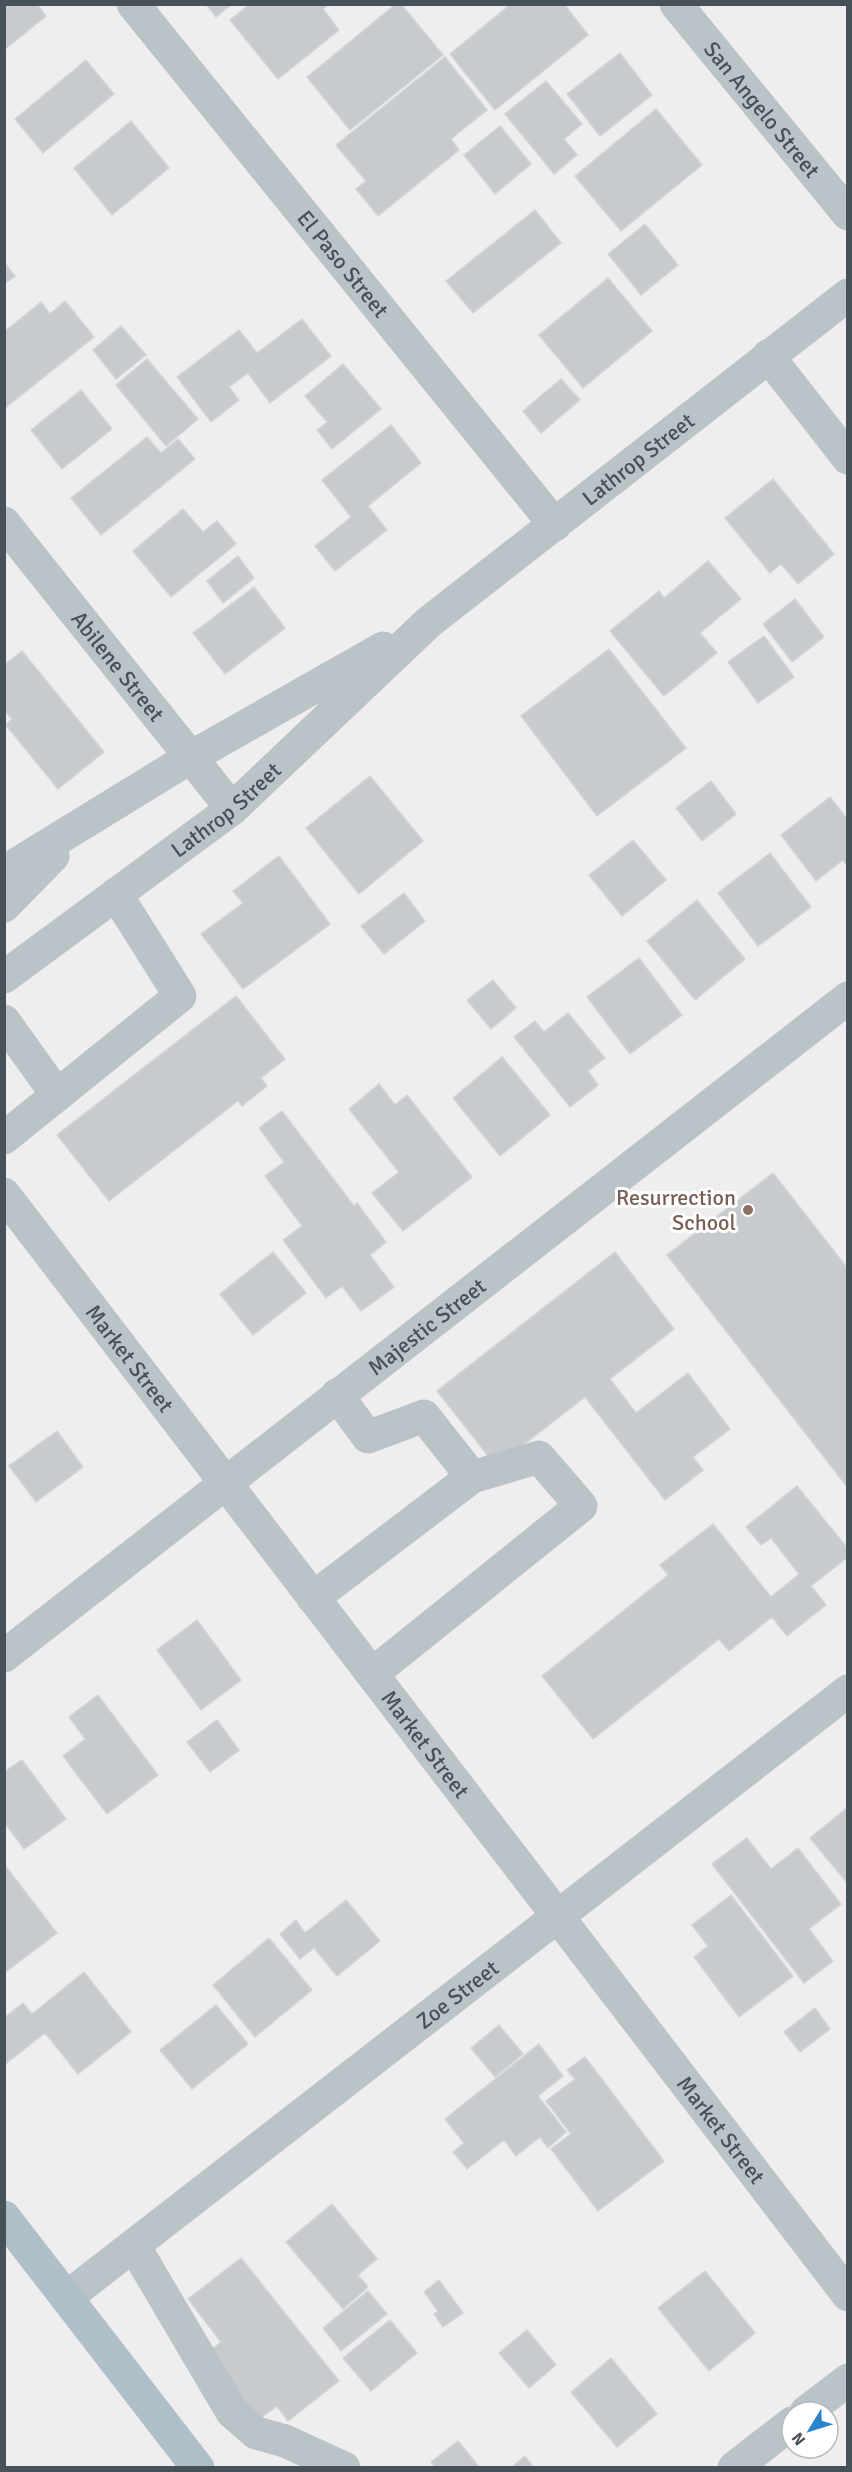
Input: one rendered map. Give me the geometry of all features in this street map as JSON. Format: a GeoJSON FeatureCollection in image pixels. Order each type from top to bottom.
{"type":"FeatureCollection","features":[{"type":"Feature","properties":{"kind":"main road"},"geometry":{"type":"LineString","coordinates":[[4,2217],[198,2468]]}},
{"type":"Feature","properties":{"kind":"street","name":"El Paso Street"},"geometry":{"type":"LineString","coordinates":[[133,4],[555,525]]}},
{"type":"Feature","properties":{"kind":"street","name":"San Angelo Street"},"geometry":{"type":"LineString","coordinates":[[676,4],[848,214]]}},
{"type":"Feature","properties":{"kind":"street","name":"Lathrop Street"},"geometry":{"type":"LineString","coordinates":[[4,977],[232,809],[429,622],[848,295]]}},
{"type":"Feature","properties":{"kind":"street"},"geometry":{"type":"LineString","coordinates":[[768,356],[848,458]]}},
{"type":"Feature","properties":{"kind":"street","name":"Abilene Street"},"geometry":{"type":"LineString","coordinates":[[4,523],[232,809]]}},
{"type":"Feature","properties":{"kind":"street","name":"Lathrop Street"},"geometry":{"type":"LineString","coordinates":[[4,872],[191,757],[429,622]]}},
{"type":"Feature","properties":{"kind":"street"},"geometry":{"type":"LineString","coordinates":[[4,906],[86,822]]}},
{"type":"Feature","properties":{"kind":"street"},"geometry":{"type":"LineString","coordinates":[[4,1138],[180,996],[116,894]]}},
{"type":"Feature","properties":{"kind":"street","name":"Majestic Street"},"geometry":{"type":"LineString","coordinates":[[4,1656],[848,998]]}},
{"type":"Feature","properties":{"kind":"street"},"geometry":{"type":"LineString","coordinates":[[4,1022],[57,1095]]}},
{"type":"Feature","properties":{"kind":"street","name":"Market Street"},"geometry":{"type":"LineString","coordinates":[[4,1194],[224,1484],[848,2295]]}},
{"type":"Feature","properties":{"kind":"street"},"geometry":{"type":"LineString","coordinates":[[337,1395],[368,1437],[424,1416],[472,1477]]}},
{"type":"Feature","properties":{"kind":"street"},"geometry":{"type":"LineString","coordinates":[[313,1598],[472,1477],[539,1457],[581,1506],[372,1674]]}},
{"type":"Feature","properties":{"kind":"street","name":"Zoe Street"},"geometry":{"type":"LineString","coordinates":[[67,2297],[848,1691]]}},
{"type":"Feature","properties":{"kind":"street"},"geometry":{"type":"LineString","coordinates":[[134,2246],[232,2412],[256,2433],[285,2441],[344,2468]]}},
{"type":"Feature","properties":{"kind":"street"},"geometry":{"type":"LineString","coordinates":[[822,2400],[848,2380]]}},
{"type":"Feature","properties":{"kind":"street"},"geometry":{"type":"LineString","coordinates":[[734,2468],[780,2432]]}},
{"type":"Feature","properties":{"kind":"building"},"geometry":{"type":"Polygon","coordinates":[[[4,4],[37,4],[46,16],[4,50],[4,4]]]}},
{"type":"Feature","properties":{"kind":"building"},"geometry":{"type":"Polygon","coordinates":[[[206,4],[232,4],[216,17],[206,4]]]}},
{"type":"Feature","properties":{"kind":"building"},"geometry":{"type":"Polygon","coordinates":[[[250,4],[329,4],[323,9],[339,30],[278,79],[230,20],[250,4]]]}},
{"type":"Feature","properties":{"kind":"building"},"geometry":{"type":"Polygon","coordinates":[[[396,4],[401,4],[443,55],[350,130],[307,77],[396,4]]]}},
{"type":"Feature","properties":{"kind":"building"},"geometry":{"type":"Polygon","coordinates":[[[511,4],[564,4],[588,35],[495,110],[450,54],[511,4]]]}},
{"type":"Feature","properties":{"kind":"building"},"geometry":{"type":"Polygon","coordinates":[[[620,53],[652,95],[600,136],[567,94],[620,53]]]}},
{"type":"Feature","properties":{"kind":"building"},"geometry":{"type":"Polygon","coordinates":[[[445,57],[487,110],[451,139],[459,150],[378,216],[356,189],[366,181],[336,145],[445,57]]]}},
{"type":"Feature","properties":{"kind":"building"},"geometry":{"type":"Polygon","coordinates":[[[86,60],[114,94],[43,153],[15,119],[86,60]]]}},
{"type":"Feature","properties":{"kind":"building"},"geometry":{"type":"Polygon","coordinates":[[[546,81],[582,124],[564,139],[577,155],[554,174],[505,114],[546,81]]]}},
{"type":"Feature","properties":{"kind":"building"},"geometry":{"type":"Polygon","coordinates":[[[656,109],[702,165],[621,231],[575,176],[656,109]]]}},
{"type":"Feature","properties":{"kind":"building"},"geometry":{"type":"Polygon","coordinates":[[[131,121],[169,168],[112,215],[74,168],[131,121]]]}},
{"type":"Feature","properties":{"kind":"building"},"geometry":{"type":"Polygon","coordinates":[[[500,126],[531,164],[495,194],[464,155],[500,126]]]}},
{"type":"Feature","properties":{"kind":"building"},"geometry":{"type":"Polygon","coordinates":[[[535,210],[561,243],[473,313],[446,281],[535,210]]]}},
{"type":"Feature","properties":{"kind":"building"},"geometry":{"type":"Polygon","coordinates":[[[645,224],[678,265],[641,295],[608,254],[645,224]]]}},
{"type":"Feature","properties":{"kind":"building"},"geometry":{"type":"Polygon","coordinates":[[[4,262],[15,276],[4,284],[4,262]]]}},
{"type":"Feature","properties":{"kind":"building"},"geometry":{"type":"Polygon","coordinates":[[[608,278],[652,331],[583,388],[539,335],[608,278]]]}},
{"type":"Feature","properties":{"kind":"building"},"geometry":{"type":"Polygon","coordinates":[[[65,301],[94,337],[4,409],[4,332],[41,302],[50,314],[65,301]]]}},
{"type":"Feature","properties":{"kind":"building"},"geometry":{"type":"Polygon","coordinates":[[[302,319],[331,356],[270,403],[248,373],[229,387],[239,400],[211,422],[177,377],[239,330],[257,353],[302,319]]]}},
{"type":"Feature","properties":{"kind":"building"},"geometry":{"type":"Polygon","coordinates":[[[121,326],[146,355],[116,379],[93,350],[121,326]]]}},
{"type":"Feature","properties":{"kind":"building"},"geometry":{"type":"Polygon","coordinates":[[[147,359],[198,419],[166,446],[116,385],[147,359]]]}},
{"type":"Feature","properties":{"kind":"building"},"geometry":{"type":"Polygon","coordinates":[[[343,364],[381,409],[332,449],[317,430],[327,422],[305,396],[343,364]]]}},
{"type":"Feature","properties":{"kind":"building"},"geometry":{"type":"Polygon","coordinates":[[[561,379],[580,400],[541,433],[523,411],[561,379]]]}},
{"type":"Feature","properties":{"kind":"building"},"geometry":{"type":"Polygon","coordinates":[[[81,390],[112,429],[62,469],[31,430],[81,390]]]}},
{"type":"Feature","properties":{"kind":"building"},"geometry":{"type":"Polygon","coordinates":[[[391,425],[421,463],[368,506],[387,530],[335,571],[315,546],[351,517],[322,480],[391,425]]]}},
{"type":"Feature","properties":{"kind":"building"},"geometry":{"type":"Polygon","coordinates":[[[147,437],[161,453],[178,439],[195,459],[101,535],[71,498],[147,437]]]}},
{"type":"Feature","properties":{"kind":"building"},"geometry":{"type":"Polygon","coordinates":[[[773,479],[834,554],[798,584],[781,564],[770,573],[725,518],[773,479]]]}},
{"type":"Feature","properties":{"kind":"building"},"geometry":{"type":"Polygon","coordinates":[[[183,509],[203,532],[217,521],[236,544],[171,597],[133,551],[183,509]]]}},
{"type":"Feature","properties":{"kind":"building"},"geometry":{"type":"Polygon","coordinates":[[[238,556],[254,578],[223,603],[207,581],[238,556]]]}},
{"type":"Feature","properties":{"kind":"building"},"geometry":{"type":"Polygon","coordinates":[[[708,561],[741,599],[700,633],[717,653],[664,696],[610,631],[659,591],[664,598],[708,561]]]}},
{"type":"Feature","properties":{"kind":"building"},"geometry":{"type":"Polygon","coordinates":[[[254,587],[285,628],[225,674],[193,633],[254,587]]]}},
{"type":"Feature","properties":{"kind":"building"},"geometry":{"type":"Polygon","coordinates":[[[795,599],[824,637],[792,662],[763,624],[795,599]]]}},
{"type":"Feature","properties":{"kind":"building"},"geometry":{"type":"Polygon","coordinates":[[[764,636],[794,677],[758,703],[728,662],[764,636]]]}},
{"type":"Feature","properties":{"kind":"building"},"geometry":{"type":"Polygon","coordinates":[[[609,649],[686,748],[597,816],[521,716],[609,649]]]}},
{"type":"Feature","properties":{"kind":"building"},"geometry":{"type":"Polygon","coordinates":[[[22,651],[104,752],[58,789],[6,725],[12,719],[4,710],[4,665],[22,651]]]}},
{"type":"Feature","properties":{"kind":"building"},"geometry":{"type":"Polygon","coordinates":[[[370,776],[423,841],[359,894],[306,828],[370,776]]]}},
{"type":"Feature","properties":{"kind":"building"},"geometry":{"type":"Polygon","coordinates":[[[711,781],[736,814],[702,841],[676,808],[711,781]]]}},
{"type":"Feature","properties":{"kind":"building"},"geometry":{"type":"Polygon","coordinates":[[[830,797],[848,820],[848,866],[843,860],[816,881],[781,835],[830,797]]]}},
{"type":"Feature","properties":{"kind":"building"},"geometry":{"type":"Polygon","coordinates":[[[633,840],[666,880],[622,916],[589,875],[633,840]]]}},
{"type":"Feature","properties":{"kind":"building"},"geometry":{"type":"Polygon","coordinates":[[[770,853],[811,907],[758,946],[718,893],[770,853]]]}},
{"type":"Feature","properties":{"kind":"building"},"geometry":{"type":"Polygon","coordinates":[[[279,856],[330,924],[243,989],[201,934],[243,903],[233,891],[279,856]]]}},
{"type":"Feature","properties":{"kind":"building"},"geometry":{"type":"Polygon","coordinates":[[[404,893],[425,921],[384,954],[361,926],[404,893]]]}},
{"type":"Feature","properties":{"kind":"building"},"geometry":{"type":"Polygon","coordinates":[[[697,900],[745,959],[695,1000],[647,941],[697,900]]]}},
{"type":"Feature","properties":{"kind":"building"},"geometry":{"type":"Polygon","coordinates":[[[639,958],[682,1015],[630,1054],[587,997],[639,958]]]}},
{"type":"Feature","properties":{"kind":"building"},"geometry":{"type":"Polygon","coordinates":[[[493,980],[516,1008],[491,1029],[467,1000],[493,980]]]}},
{"type":"Feature","properties":{"kind":"building"},"geometry":{"type":"Polygon","coordinates":[[[236,996],[285,1059],[261,1078],[267,1086],[242,1106],[238,1101],[109,1201],[57,1135],[236,996]]]}},
{"type":"Feature","properties":{"kind":"building"},"geometry":{"type":"Polygon","coordinates":[[[568,1013],[605,1058],[588,1071],[598,1085],[570,1107],[514,1037],[535,1021],[544,1032],[568,1013]]]}},
{"type":"Feature","properties":{"kind":"building"},"geometry":{"type":"Polygon","coordinates":[[[502,1057],[550,1115],[500,1156],[453,1098],[502,1057]]]}},
{"type":"Feature","properties":{"kind":"building"},"geometry":{"type":"Polygon","coordinates":[[[379,1084],[395,1105],[407,1095],[472,1177],[403,1231],[372,1193],[399,1172],[349,1109],[379,1084]]]}},
{"type":"Feature","properties":{"kind":"building"},"geometry":{"type":"Polygon","coordinates":[[[282,1111],[354,1206],[357,1203],[386,1242],[370,1255],[394,1287],[361,1311],[342,1286],[326,1298],[283,1240],[302,1226],[265,1176],[284,1162],[259,1128],[282,1111]]]}},
{"type":"Feature","properties":{"kind":"building"},"geometry":{"type":"Polygon","coordinates":[[[773,1173],[848,1269],[848,1488],[667,1255],[773,1173]]]}},
{"type":"Feature","properties":{"kind":"building"},"geometry":{"type":"Polygon","coordinates":[[[273,1252],[306,1293],[253,1335],[220,1294],[273,1252]]]}},
{"type":"Feature","properties":{"kind":"building"},"geometry":{"type":"Polygon","coordinates":[[[615,1252],[674,1329],[610,1379],[636,1413],[688,1373],[730,1429],[693,1457],[703,1470],[665,1500],[585,1397],[496,1466],[437,1391],[615,1252]]]}},
{"type":"Feature","properties":{"kind":"building"},"geometry":{"type":"Polygon","coordinates":[[[57,1431],[83,1467],[36,1502],[9,1466],[57,1431]]]}},
{"type":"Feature","properties":{"kind":"building"},"geometry":{"type":"Polygon","coordinates":[[[797,1486],[848,1549],[848,1557],[811,1586],[826,1605],[787,1636],[772,1617],[729,1651],[719,1639],[593,1739],[542,1676],[668,1575],[660,1565],[713,1524],[771,1597],[799,1574],[771,1538],[761,1545],[746,1527],[797,1486]]]}},
{"type":"Feature","properties":{"kind":"building"},"geometry":{"type":"Polygon","coordinates":[[[197,1620],[241,1680],[201,1710],[157,1650],[197,1620]]]}},
{"type":"Feature","properties":{"kind":"building"},"geometry":{"type":"Polygon","coordinates":[[[98,1695],[158,1775],[107,1814],[63,1756],[85,1739],[69,1717],[98,1695]]]}},
{"type":"Feature","properties":{"kind":"building"},"geometry":{"type":"Polygon","coordinates":[[[217,1720],[239,1750],[210,1772],[187,1742],[217,1720]]]}},
{"type":"Feature","properties":{"kind":"building"},"geometry":{"type":"Polygon","coordinates":[[[22,1760],[66,1819],[24,1849],[4,1822],[4,1772],[22,1760]]]}},
{"type":"Feature","properties":{"kind":"building"},"geometry":{"type":"Polygon","coordinates":[[[848,1807],[848,1884],[810,1838],[848,1807]]]}},
{"type":"Feature","properties":{"kind":"building"},"geometry":{"type":"Polygon","coordinates":[[[747,1838],[771,1869],[798,1848],[841,1904],[809,1929],[833,1961],[804,1983],[712,1864],[747,1838]]]}},
{"type":"Feature","properties":{"kind":"building"},"geometry":{"type":"Polygon","coordinates":[[[4,1864],[57,1933],[4,1973],[4,1864]]]}},
{"type":"Feature","properties":{"kind":"building"},"geometry":{"type":"Polygon","coordinates":[[[731,1895],[793,1976],[739,2017],[694,1957],[708,1946],[692,1925],[731,1895]]]}},
{"type":"Feature","properties":{"kind":"building"},"geometry":{"type":"Polygon","coordinates":[[[346,1900],[380,1941],[337,1976],[314,1948],[300,1959],[280,1934],[296,1920],[305,1933],[346,1900]]]}},
{"type":"Feature","properties":{"kind":"building"},"geometry":{"type":"Polygon","coordinates":[[[269,1938],[312,1990],[255,2037],[213,1985],[269,1938]]]}},
{"type":"Feature","properties":{"kind":"building"},"geometry":{"type":"Polygon","coordinates":[[[84,1972],[131,2032],[78,2074],[45,2033],[4,2065],[4,2018],[23,2003],[32,2014],[84,1972]]]}},
{"type":"Feature","properties":{"kind":"building"},"geometry":{"type":"Polygon","coordinates":[[[216,2005],[248,2044],[192,2089],[160,2050],[216,2005]]]}},
{"type":"Feature","properties":{"kind":"building"},"geometry":{"type":"Polygon","coordinates":[[[815,2008],[830,2029],[800,2052],[784,2032],[815,2008]]]}},
{"type":"Feature","properties":{"kind":"building"},"geometry":{"type":"Polygon","coordinates":[[[499,2025],[523,2054],[495,2077],[471,2048],[499,2025]]]}},
{"type":"Feature","properties":{"kind":"building"},"geometry":{"type":"Polygon","coordinates":[[[539,2044],[563,2076],[538,2096],[566,2132],[548,2148],[540,2137],[516,2156],[504,2140],[467,2169],[453,2152],[464,2143],[445,2119],[539,2044]]]}},
{"type":"Feature","properties":{"kind":"building"},"geometry":{"type":"Polygon","coordinates":[[[585,2057],[664,2161],[598,2211],[551,2149],[571,2134],[546,2101],[575,2079],[567,2070],[585,2057]]]}},
{"type":"Feature","properties":{"kind":"building"},"geometry":{"type":"Polygon","coordinates":[[[332,2204],[377,2259],[358,2275],[368,2287],[343,2309],[286,2242],[332,2204]]]}},
{"type":"Feature","properties":{"kind":"building"},"geometry":{"type":"Polygon","coordinates":[[[241,2258],[339,2381],[288,2421],[277,2406],[255,2422],[203,2356],[221,2342],[188,2299],[241,2258]]]}},
{"type":"Feature","properties":{"kind":"building"},"geometry":{"type":"Polygon","coordinates":[[[705,2271],[755,2333],[709,2371],[658,2308],[705,2271]]]}},
{"type":"Feature","properties":{"kind":"building"},"geometry":{"type":"Polygon","coordinates":[[[439,2280],[463,2313],[443,2327],[434,2314],[438,2311],[424,2292],[439,2280]]]}},
{"type":"Feature","properties":{"kind":"building"},"geometry":{"type":"Polygon","coordinates":[[[368,2291],[387,2314],[341,2351],[323,2328],[368,2291]]]}},
{"type":"Feature","properties":{"kind":"building"},"geometry":{"type":"Polygon","coordinates":[[[390,2320],[417,2353],[371,2391],[343,2358],[390,2320]]]}},
{"type":"Feature","properties":{"kind":"building"},"geometry":{"type":"Polygon","coordinates":[[[527,2330],[556,2365],[529,2388],[499,2353],[527,2330]]]}},
{"type":"Feature","properties":{"kind":"building"},"geometry":{"type":"Polygon","coordinates":[[[611,2358],[657,2414],[617,2447],[571,2392],[611,2358]]]}},
{"type":"Feature","properties":{"kind":"building"},"geometry":{"type":"Polygon","coordinates":[[[458,2441],[480,2468],[436,2468],[431,2462],[458,2441]]]}},
{"type":"Feature","properties":{"kind":"building"},"geometry":{"type":"Polygon","coordinates":[[[525,2456],[534,2468],[511,2468],[525,2456]]]}},
{"type":"Feature","properties":{"kind":"place","name":"Resurrection School"},"geometry":{"type":"Point","coordinates":[748,1210]}}]}
